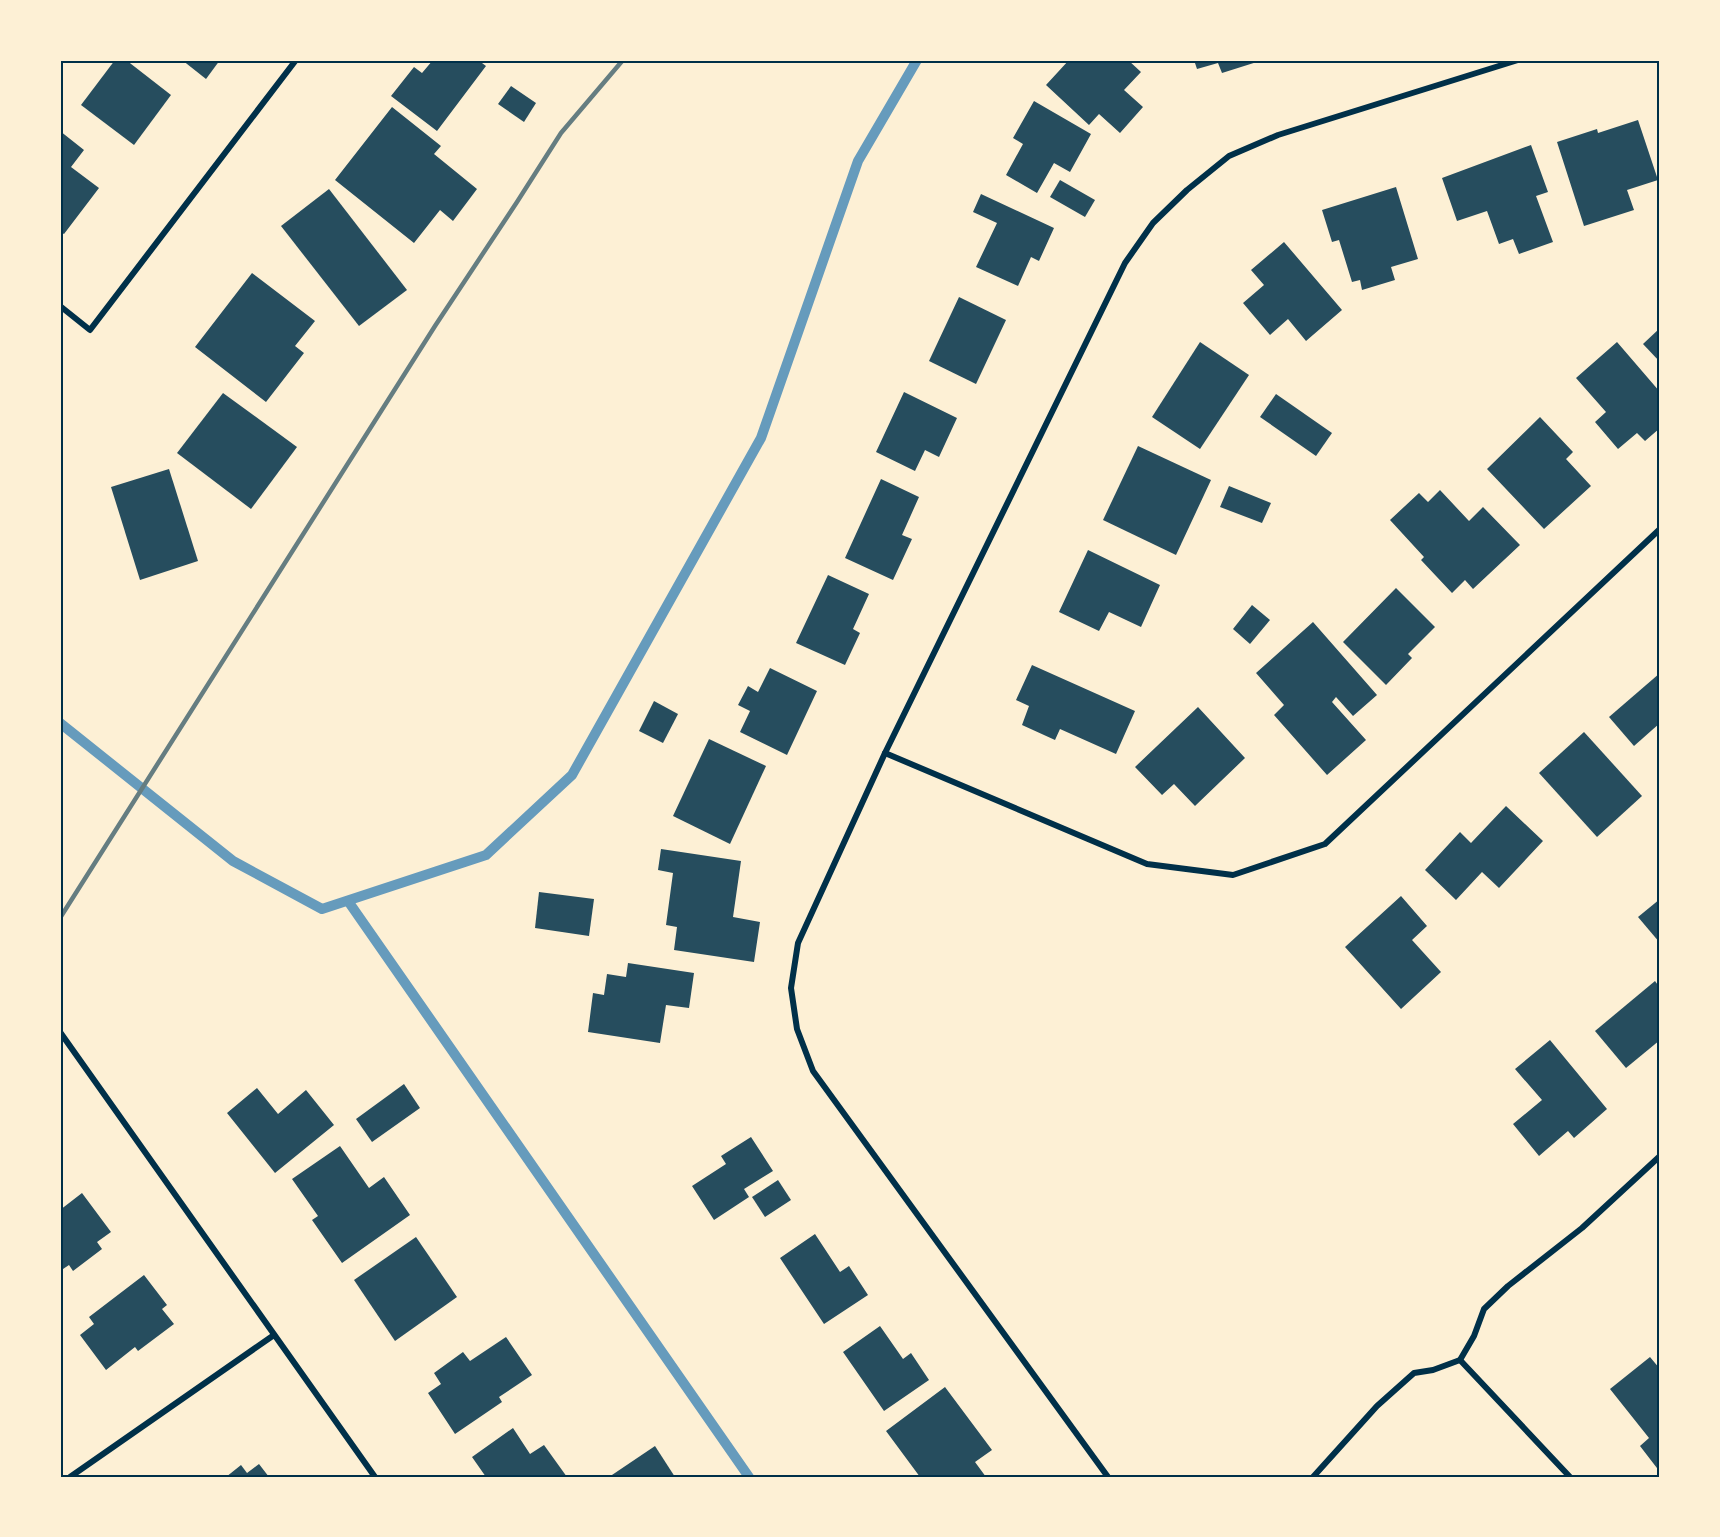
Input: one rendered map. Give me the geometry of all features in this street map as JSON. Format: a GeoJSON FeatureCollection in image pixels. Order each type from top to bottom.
{"type":"FeatureCollection","features":[{"type":"Feature","properties":{"kind":"street"},"geometry":{"type":"LineString","coordinates":[[60,306],[90,330],[296,60]]}},
{"type":"Feature","properties":{"kind":"street"},"geometry":{"type":"LineString","coordinates":[[1108,1477],[813,1071],[797,1029],[791,988],[798,943],[885,753],[1125,263],[1154,224],[1187,190],[1229,156],[1278,135],[1518,60]]}},
{"type":"Feature","properties":{"kind":"street"},"geometry":{"type":"LineString","coordinates":[[885,753],[1147,864],[1233,875],[1325,844],[1660,529]]}},
{"type":"Feature","properties":{"kind":"street"},"geometry":{"type":"LineString","coordinates":[[60,1032],[375,1477]]}},
{"type":"Feature","properties":{"kind":"street"},"geometry":{"type":"LineString","coordinates":[[1313,1477],[1377,1406],[1414,1373],[1433,1370],[1460,1360],[1474,1336],[1484,1309],[1508,1286],[1581,1228],[1660,1156]]}},
{"type":"Feature","properties":{"kind":"street"},"geometry":{"type":"LineString","coordinates":[[70,1477],[274,1335]]}},
{"type":"Feature","properties":{"kind":"street"},"geometry":{"type":"LineString","coordinates":[[1460,1360],[1570,1477]]}},
{"type":"Feature","properties":{"kind":"building"},"geometry":{"type":"Polygon","coordinates":[[[115,60],[126,60],[171,95],[134,145],[81,105],[115,60]]]}},
{"type":"Feature","properties":{"kind":"building"},"geometry":{"type":"Polygon","coordinates":[[[182,60],[220,60],[206,79],[182,60]]]}},
{"type":"Feature","properties":{"kind":"building"},"geometry":{"type":"Polygon","coordinates":[[[433,60],[478,60],[486,66],[437,131],[391,96],[414,67],[422,73],[433,60]]]}},
{"type":"Feature","properties":{"kind":"building"},"geometry":{"type":"Polygon","coordinates":[[[1069,60],[1128,60],[1141,72],[1124,90],[1143,107],[1120,133],[1099,114],[1089,125],[1046,85],[1069,60]]]}},
{"type":"Feature","properties":{"kind":"building"},"geometry":{"type":"Polygon","coordinates":[[[1194,60],[1260,61],[1222,73],[1218,63],[1197,69],[1194,60]]]}},
{"type":"Feature","properties":{"kind":"building"},"geometry":{"type":"Polygon","coordinates":[[[511,86],[536,103],[524,122],[498,104],[511,86]]]}},
{"type":"Feature","properties":{"kind":"building"},"geometry":{"type":"Polygon","coordinates":[[[1034,101],[1091,134],[1070,172],[1054,163],[1037,193],[1006,175],[1023,144],[1013,138],[1034,101]]]}},
{"type":"Feature","properties":{"kind":"building"},"geometry":{"type":"Polygon","coordinates":[[[392,107],[441,146],[434,154],[477,189],[453,221],[440,210],[414,243],[335,180],[392,107]]]}},
{"type":"Feature","properties":{"kind":"building"},"geometry":{"type":"Polygon","coordinates":[[[1638,120],[1658,180],[1627,190],[1634,210],[1584,226],[1557,142],[1597,129],[1598,133],[1638,120]]]}},
{"type":"Feature","properties":{"kind":"building"},"geometry":{"type":"Polygon","coordinates":[[[60,131],[84,150],[71,167],[99,188],[64,234],[60,232],[60,131]]]}},
{"type":"Feature","properties":{"kind":"building"},"geometry":{"type":"Polygon","coordinates":[[[1531,145],[1548,192],[1536,196],[1553,242],[1519,254],[1513,239],[1499,244],[1487,211],[1457,221],[1442,178],[1531,145]]]}},
{"type":"Feature","properties":{"kind":"building"},"geometry":{"type":"Polygon","coordinates":[[[1060,180],[1095,200],[1085,217],[1050,197],[1060,180]]]}},
{"type":"Feature","properties":{"kind":"building"},"geometry":{"type":"Polygon","coordinates":[[[1396,187],[1418,259],[1391,267],[1395,280],[1362,290],[1360,280],[1352,282],[1339,240],[1332,242],[1322,210],[1396,187]]]}},
{"type":"Feature","properties":{"kind":"building"},"geometry":{"type":"Polygon","coordinates":[[[329,189],[407,290],[359,326],[281,226],[329,189]]]}},
{"type":"Feature","properties":{"kind":"building"},"geometry":{"type":"Polygon","coordinates":[[[981,194],[1054,228],[1039,261],[1031,257],[1018,286],[976,267],[997,223],[973,212],[981,194]]]}},
{"type":"Feature","properties":{"kind":"building"},"geometry":{"type":"Polygon","coordinates":[[[1284,242],[1342,310],[1306,341],[1288,319],[1270,335],[1243,303],[1264,285],[1251,270],[1284,242]]]}},
{"type":"Feature","properties":{"kind":"building"},"geometry":{"type":"Polygon","coordinates":[[[252,273],[315,321],[295,346],[304,353],[266,402],[195,347],[252,273]]]}},
{"type":"Feature","properties":{"kind":"building"},"geometry":{"type":"Polygon","coordinates":[[[959,297],[1006,320],[976,384],[929,361],[959,297]]]}},
{"type":"Feature","properties":{"kind":"building"},"geometry":{"type":"Polygon","coordinates":[[[1660,328],[1660,362],[1643,344],[1660,328]]]}},
{"type":"Feature","properties":{"kind":"building"},"geometry":{"type":"Polygon","coordinates":[[[1200,342],[1249,375],[1200,449],[1152,417],[1200,342]]]}},
{"type":"Feature","properties":{"kind":"building"},"geometry":{"type":"Polygon","coordinates":[[[1617,342],[1660,392],[1660,428],[1645,441],[1637,433],[1618,449],[1595,422],[1606,412],[1576,378],[1617,342]]]}},
{"type":"Feature","properties":{"kind":"building"},"geometry":{"type":"Polygon","coordinates":[[[904,392],[957,418],[939,457],[925,450],[915,471],[876,452],[904,392]]]}},
{"type":"Feature","properties":{"kind":"building"},"geometry":{"type":"Polygon","coordinates":[[[223,393],[297,447],[251,509],[177,453],[223,393]]]}},
{"type":"Feature","properties":{"kind":"building"},"geometry":{"type":"Polygon","coordinates":[[[1276,394],[1332,433],[1316,456],[1260,417],[1276,394]]]}},
{"type":"Feature","properties":{"kind":"building"},"geometry":{"type":"Polygon","coordinates":[[[1540,417],[1573,452],[1566,459],[1591,486],[1544,529],[1487,469],[1540,417]]]}},
{"type":"Feature","properties":{"kind":"building"},"geometry":{"type":"Polygon","coordinates":[[[1138,446],[1211,480],[1176,555],[1103,520],[1138,446]]]}},
{"type":"Feature","properties":{"kind":"building"},"geometry":{"type":"Polygon","coordinates":[[[169,469],[198,561],[140,580],[111,487],[169,469]]]}},
{"type":"Feature","properties":{"kind":"building"},"geometry":{"type":"Polygon","coordinates":[[[881,479],[919,497],[902,535],[912,539],[893,580],[845,558],[881,479]]]}},
{"type":"Feature","properties":{"kind":"building"},"geometry":{"type":"Polygon","coordinates":[[[1229,486],[1271,503],[1262,523],[1220,507],[1229,486]]]}},
{"type":"Feature","properties":{"kind":"building"},"geometry":{"type":"Polygon","coordinates":[[[1440,490],[1469,521],[1483,507],[1520,545],[1473,589],[1465,580],[1452,593],[1421,560],[1424,557],[1390,520],[1419,493],[1428,502],[1440,490]]]}},
{"type":"Feature","properties":{"kind":"building"},"geometry":{"type":"Polygon","coordinates":[[[1088,550],[1160,585],[1141,627],[1109,612],[1099,631],[1059,612],[1088,550]]]}},
{"type":"Feature","properties":{"kind":"building"},"geometry":{"type":"Polygon","coordinates":[[[828,575],[869,594],[853,629],[860,633],[845,665],[796,643],[828,575]]]}},
{"type":"Feature","properties":{"kind":"building"},"geometry":{"type":"Polygon","coordinates":[[[1396,588],[1435,627],[1408,654],[1412,658],[1386,685],[1343,642],[1396,588]]]}},
{"type":"Feature","properties":{"kind":"building"},"geometry":{"type":"Polygon","coordinates":[[[1252,605],[1270,620],[1250,644],[1233,629],[1252,605]]]}},
{"type":"Feature","properties":{"kind":"building"},"geometry":{"type":"Polygon","coordinates":[[[1313,622],[1377,695],[1353,716],[1336,697],[1332,702],[1366,740],[1327,775],[1274,715],[1284,705],[1256,673],[1313,622]]]}},
{"type":"Feature","properties":{"kind":"building"},"geometry":{"type":"Polygon","coordinates":[[[1032,665],[1135,711],[1116,754],[1060,729],[1055,740],[1022,725],[1029,706],[1016,700],[1032,665]]]}},
{"type":"Feature","properties":{"kind":"building"},"geometry":{"type":"Polygon","coordinates":[[[770,668],[817,691],[787,755],[740,732],[750,711],[738,705],[748,686],[758,692],[770,668]]]}},
{"type":"Feature","properties":{"kind":"building"},"geometry":{"type":"Polygon","coordinates":[[[1660,673],[1660,723],[1634,746],[1609,717],[1660,673]]]}},
{"type":"Feature","properties":{"kind":"building"},"geometry":{"type":"Polygon","coordinates":[[[654,701],[678,714],[663,743],[639,731],[654,701]]]}},
{"type":"Feature","properties":{"kind":"building"},"geometry":{"type":"Polygon","coordinates":[[[1198,707],[1245,758],[1195,806],[1174,784],[1162,795],[1135,767],[1198,707]]]}},
{"type":"Feature","properties":{"kind":"building"},"geometry":{"type":"Polygon","coordinates":[[[1584,732],[1642,796],[1597,837],[1539,773],[1584,732]]]}},
{"type":"Feature","properties":{"kind":"building"},"geometry":{"type":"Polygon","coordinates":[[[709,739],[766,766],[730,844],[673,816],[709,739]]]}},
{"type":"Feature","properties":{"kind":"building"},"geometry":{"type":"Polygon","coordinates":[[[1506,806],[1543,841],[1499,888],[1482,872],[1456,900],[1425,870],[1460,832],[1471,843],[1506,806]]]}},
{"type":"Feature","properties":{"kind":"building"},"geometry":{"type":"Polygon","coordinates":[[[661,849],[741,861],[733,917],[760,922],[754,962],[674,950],[677,927],[666,925],[673,873],[658,870],[661,849]]]}},
{"type":"Feature","properties":{"kind":"building"},"geometry":{"type":"Polygon","coordinates":[[[539,892],[594,899],[589,936],[535,928],[539,892]]]}},
{"type":"Feature","properties":{"kind":"building"},"geometry":{"type":"Polygon","coordinates":[[[1401,896],[1427,926],[1412,940],[1441,972],[1401,1009],[1345,947],[1401,896]]]}},
{"type":"Feature","properties":{"kind":"building"},"geometry":{"type":"Polygon","coordinates":[[[1660,899],[1660,943],[1638,917],[1660,899]]]}},
{"type":"Feature","properties":{"kind":"building"},"geometry":{"type":"Polygon","coordinates":[[[628,963],[694,973],[689,1008],[666,1005],[660,1043],[588,1032],[593,993],[604,995],[607,974],[626,977],[628,963]]]}},
{"type":"Feature","properties":{"kind":"building"},"geometry":{"type":"Polygon","coordinates":[[[1655,981],[1660,988],[1660,1040],[1626,1068],[1595,1031],[1655,981]]]}},
{"type":"Feature","properties":{"kind":"building"},"geometry":{"type":"Polygon","coordinates":[[[1550,1040],[1607,1109],[1574,1138],[1568,1131],[1539,1156],[1513,1124],[1542,1100],[1515,1069],[1550,1040]]]}},
{"type":"Feature","properties":{"kind":"building"},"geometry":{"type":"Polygon","coordinates":[[[404,1084],[420,1108],[372,1142],[356,1119],[404,1084]]]}},
{"type":"Feature","properties":{"kind":"building"},"geometry":{"type":"Polygon","coordinates":[[[257,1088],[278,1114],[306,1090],[334,1125],[275,1173],[227,1113],[257,1088]]]}},
{"type":"Feature","properties":{"kind":"building"},"geometry":{"type":"Polygon","coordinates":[[[751,1137],[773,1171],[744,1189],[749,1197],[714,1220],[692,1186],[726,1164],[721,1156],[751,1137]]]}},
{"type":"Feature","properties":{"kind":"building"},"geometry":{"type":"Polygon","coordinates":[[[340,1146],[369,1188],[384,1177],[410,1215],[342,1263],[312,1220],[318,1216],[292,1179],[340,1146]]]}},
{"type":"Feature","properties":{"kind":"building"},"geometry":{"type":"Polygon","coordinates":[[[778,1180],[791,1200],[765,1217],[752,1197],[778,1180]]]}},
{"type":"Feature","properties":{"kind":"building"},"geometry":{"type":"Polygon","coordinates":[[[82,1193],[111,1232],[97,1242],[102,1249],[73,1271],[69,1265],[60,1271],[60,1210],[82,1193]]]}},
{"type":"Feature","properties":{"kind":"building"},"geometry":{"type":"Polygon","coordinates":[[[815,1234],[840,1272],[849,1266],[868,1295],[824,1324],[780,1258],[815,1234]]]}},
{"type":"Feature","properties":{"kind":"building"},"geometry":{"type":"Polygon","coordinates":[[[416,1237],[457,1297],[395,1341],[354,1280],[416,1237]]]}},
{"type":"Feature","properties":{"kind":"building"},"geometry":{"type":"Polygon","coordinates":[[[144,1275],[167,1305],[162,1309],[174,1324],[138,1351],[135,1347],[106,1370],[80,1335],[94,1324],[89,1317],[144,1275]]]}},
{"type":"Feature","properties":{"kind":"building"},"geometry":{"type":"Polygon","coordinates":[[[880,1326],[903,1359],[911,1353],[929,1380],[884,1411],[843,1352],[880,1326]]]}},
{"type":"Feature","properties":{"kind":"building"},"geometry":{"type":"Polygon","coordinates":[[[506,1337],[532,1375],[499,1397],[502,1402],[455,1434],[428,1393],[441,1384],[434,1373],[463,1352],[470,1361],[506,1337]]]}},
{"type":"Feature","properties":{"kind":"building"},"geometry":{"type":"Polygon","coordinates":[[[1650,1357],[1660,1369],[1660,1472],[1640,1446],[1649,1438],[1610,1389],[1650,1357]]]}},
{"type":"Feature","properties":{"kind":"building"},"geometry":{"type":"Polygon","coordinates":[[[945,1387],[992,1450],[975,1462],[986,1477],[920,1477],[886,1431],[945,1387]]]}},
{"type":"Feature","properties":{"kind":"building"},"geometry":{"type":"Polygon","coordinates":[[[513,1428],[530,1454],[544,1445],[567,1477],[486,1477],[472,1457],[513,1428]]]}},
{"type":"Feature","properties":{"kind":"building"},"geometry":{"type":"Polygon","coordinates":[[[655,1446],[675,1477],[609,1477],[655,1446]]]}},
{"type":"Feature","properties":{"kind":"building"},"geometry":{"type":"Polygon","coordinates":[[[259,1464],[269,1477],[226,1477],[241,1465],[247,1473],[259,1464]]]}},
{"type":"Feature","properties":{"kind":"waterway"},"geometry":{"type":"LineString","coordinates":[[60,723],[233,861],[322,909],[486,855],[572,775],[761,438],[858,161],[917,60]]}},
{"type":"Feature","properties":{"kind":"waterway"},"geometry":{"type":"LineString","coordinates":[[348,901],[749,1477]]}},
{"type":"Feature","properties":{"kind":"railway"},"geometry":{"type":"LineString","coordinates":[[60,918],[435,326],[561,133],[623,60]]}}]}
